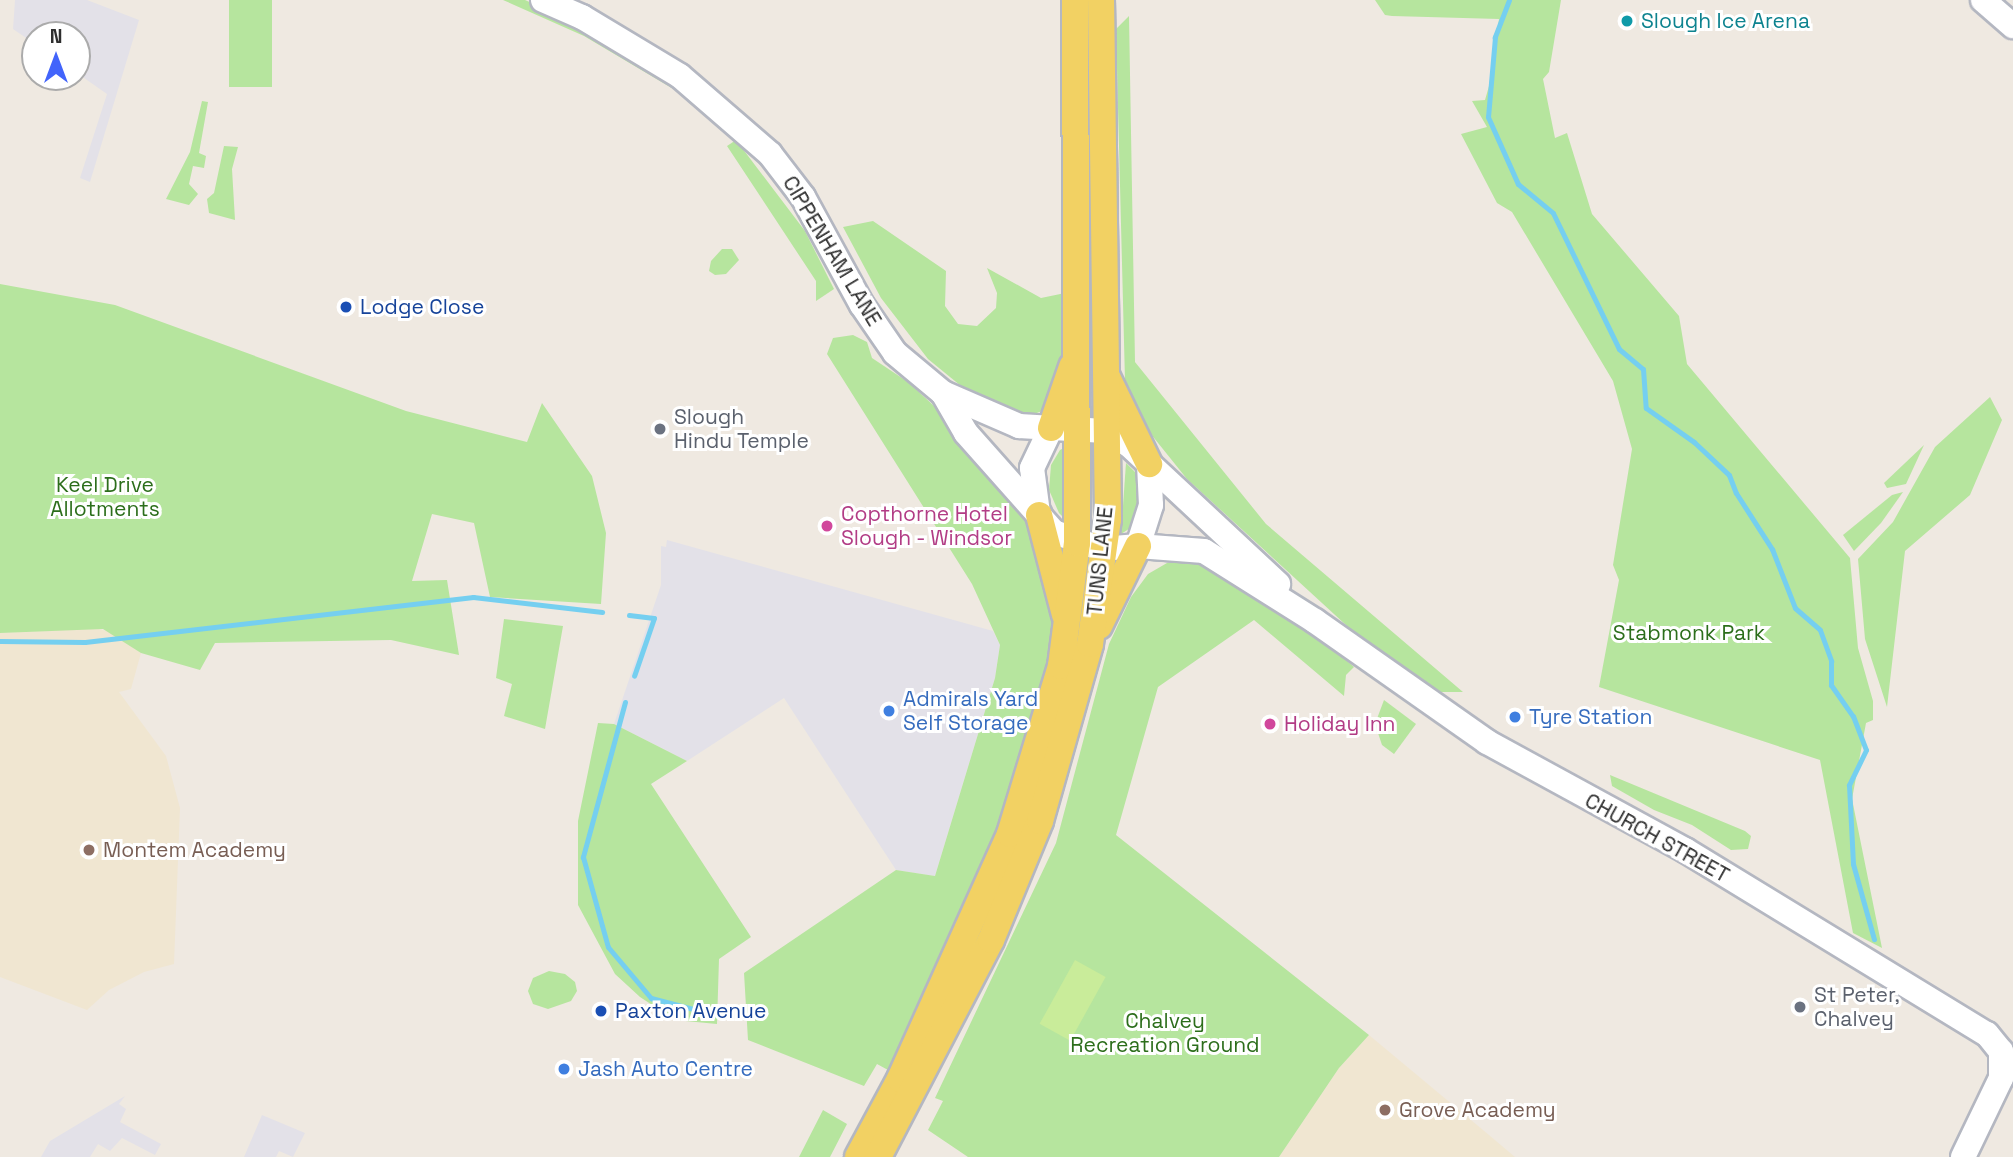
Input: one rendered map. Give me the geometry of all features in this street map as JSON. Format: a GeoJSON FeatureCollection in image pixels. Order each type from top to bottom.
{"type":"FeatureCollection","features":[{"type":"Feature","properties":{"kind":"main road","name":"TUNS LANE"},"geometry":{"type":"LineString","coordinates":[[908,1083],[991,940],[1040,821],[1090,644],[1090,546],[1077,427],[1075,359],[1075,0]]}},
{"type":"Feature","properties":{"kind":"main road","name":"TUNS LANE"},"geometry":{"type":"LineString","coordinates":[[908,1083],[1010,834],[1054,698],[1066,620],[1090,546],[1108,519],[1103,369],[1101,0]]}},
{"type":"Feature","properties":{"kind":"main road"},"geometry":{"type":"LineString","coordinates":[[1051,428],[1054,408],[1075,359]]}},
{"type":"Feature","properties":{"kind":"main road"},"geometry":{"type":"LineString","coordinates":[[1103,369],[1149,464]]}},
{"type":"Feature","properties":{"kind":"main road"},"geometry":{"type":"LineString","coordinates":[[1039,515],[1066,620]]}},
{"type":"Feature","properties":{"kind":"main road"},"geometry":{"type":"LineString","coordinates":[[1090,644],[1138,546]]}},
{"type":"Feature","properties":{"kind":"main road"},"geometry":{"type":"LineString","coordinates":[[858,1157],[908,1083]]}},
{"type":"Feature","properties":{"kind":"main road"},"geometry":{"type":"LineString","coordinates":[[878,1157],[908,1083]]}},
{"type":"Feature","properties":{"kind":"street","name":"CIPPENHAM LANE"},"geometry":{"type":"LineString","coordinates":[[543,0],[582,17],[680,76],[770,154],[803,197],[853,290],[895,353],[943,393],[1019,426],[1077,427],[1105,431]]}},
{"type":"Feature","properties":{"kind":"street"},"geometry":{"type":"LineString","coordinates":[[1983,0],[2013,26]]}},
{"type":"Feature","properties":{"kind":"street","name":"CIPPENHAM LANE"},"geometry":{"type":"LineString","coordinates":[[943,393],[966,433],[1054,532],[1090,546]]}},
{"type":"Feature","properties":{"kind":"street"},"geometry":{"type":"LineString","coordinates":[[1039,515],[1032,468],[1051,428]]}},
{"type":"Feature","properties":{"kind":"street","name":"CHURCH STREET"},"geometry":{"type":"LineString","coordinates":[[1105,431],[1149,464],[1315,621]]}},
{"type":"Feature","properties":{"kind":"street"},"geometry":{"type":"LineString","coordinates":[[1138,546],[1151,505],[1149,464]]}},
{"type":"Feature","properties":{"kind":"street","name":"CHURCH STREET"},"geometry":{"type":"LineString","coordinates":[[1090,546],[1138,546],[1204,551],[1315,621],[1487,742],[1695,856],[1987,1034],[2007,1049]]}},
{"type":"Feature","properties":{"kind":"street"},"geometry":{"type":"LineString","coordinates":[[1963,1157],[2001,1078],[2007,1049]]}},
{"type":"Feature","properties":{"kind":"shaded area"},"geometry":{"type":"Polygon","coordinates":[[[15,0],[87,0],[139,20],[90,182],[80,178],[107,94],[91,83],[91,21],[21,21],[21,34],[13,29],[15,0]]]}},
{"type":"Feature","properties":{"kind":"shaded area","name":"Admirals Yard Self Storage"},"geometry":{"type":"Polygon","coordinates":[[[667,540],[993,631],[1000,645],[995,678],[935,876],[896,870],[784,698],[687,761],[614,724],[661,585],[661,546],[666,547],[667,540]]]}},
{"type":"Feature","properties":{"kind":"shaded area","name":"Montem Academy"},"geometry":{"type":"Polygon","coordinates":[[[95,628],[110,632],[141,653],[131,689],[119,692],[166,756],[180,808],[174,964],[144,972],[109,990],[87,1010],[0,977],[0,633],[95,628]]]}},
{"type":"Feature","properties":{"kind":"shaded area","name":"Grove Academy"},"geometry":{"type":"Polygon","coordinates":[[[1369,1035],[1515,1157],[1279,1157],[1339,1068],[1369,1035]]]}},
{"type":"Feature","properties":{"kind":"shaded area"},"geometry":{"type":"Polygon","coordinates":[[[125,1096],[119,1104],[126,1109],[120,1122],[161,1144],[155,1155],[122,1138],[110,1151],[98,1144],[90,1157],[41,1157],[50,1141],[125,1096]]]}},
{"type":"Feature","properties":{"kind":"shaded area"},"geometry":{"type":"Polygon","coordinates":[[[262,1115],[305,1133],[293,1157],[279,1151],[276,1157],[244,1157],[262,1115]]]}},
{"type":"Feature","properties":{"kind":"green space"},"geometry":{"type":"Polygon","coordinates":[[[229,0],[272,0],[272,87],[229,87],[229,0]]]}},
{"type":"Feature","properties":{"kind":"green space"},"geometry":{"type":"Polygon","coordinates":[[[503,0],[525,0],[592,30],[654,67],[702,106],[584,36],[503,0]]]}},
{"type":"Feature","properties":{"kind":"green space","name":"Stabmonk Park"},"geometry":{"type":"Polygon","coordinates":[[[1375,0],[1561,0],[1549,72],[1543,79],[1555,138],[1567,133],[1592,214],[1679,316],[1687,364],[1850,558],[1858,648],[1873,701],[1873,720],[1866,723],[1852,799],[1882,948],[1853,933],[1820,760],[1599,687],[1619,580],[1613,565],[1632,449],[1613,381],[1512,212],[1497,203],[1461,134],[1487,127],[1472,101],[1485,100],[1499,19],[1385,15],[1375,0]]]}},
{"type":"Feature","properties":{"kind":"green space"},"geometry":{"type":"Polygon","coordinates":[[[1129,16],[1135,362],[1266,524],[1463,692],[1433,692],[1359,637],[1187,479],[1142,423],[1125,381],[1116,29],[1129,16]]]}},
{"type":"Feature","properties":{"kind":"green space"},"geometry":{"type":"Polygon","coordinates":[[[202,101],[208,102],[199,153],[206,156],[204,168],[193,166],[189,184],[198,194],[189,205],[166,199],[190,152],[202,101]]]}},
{"type":"Feature","properties":{"kind":"green space"},"geometry":{"type":"Polygon","coordinates":[[[736,140],[805,231],[834,289],[816,301],[816,281],[727,146],[736,140]]]}},
{"type":"Feature","properties":{"kind":"green space"},"geometry":{"type":"Polygon","coordinates":[[[224,146],[238,147],[232,169],[235,220],[209,213],[207,199],[214,193],[224,146]]]}},
{"type":"Feature","properties":{"kind":"green space"},"geometry":{"type":"Polygon","coordinates":[[[873,221],[946,271],[945,306],[958,324],[977,326],[996,308],[997,293],[987,268],[1041,298],[1070,292],[1069,361],[1058,390],[1042,411],[1029,416],[1005,412],[972,395],[928,359],[881,298],[843,227],[873,221]]]}},
{"type":"Feature","properties":{"kind":"green space"},"geometry":{"type":"Polygon","coordinates":[[[722,249],[732,249],[739,260],[726,274],[715,275],[709,271],[711,261],[722,249]]]}},
{"type":"Feature","properties":{"kind":"green space","name":"Keel Drive Allotments"},"geometry":{"type":"Polygon","coordinates":[[[0,284],[115,305],[406,411],[527,442],[542,403],[592,476],[606,533],[601,604],[490,597],[474,523],[432,514],[412,581],[447,580],[459,655],[391,640],[215,643],[200,670],[141,653],[103,629],[0,633],[0,284]]]}},
{"type":"Feature","properties":{"kind":"green space"},"geometry":{"type":"Polygon","coordinates":[[[853,335],[867,342],[872,358],[908,382],[945,416],[950,433],[967,456],[990,463],[1037,527],[1057,604],[1040,733],[940,976],[888,1070],[877,1064],[864,1086],[748,1040],[744,973],[896,870],[935,876],[995,678],[1000,645],[972,584],[827,354],[833,338],[853,335]]]}},
{"type":"Feature","properties":{"kind":"green space"},"geometry":{"type":"Polygon","coordinates":[[[1990,397],[2002,420],[1970,495],[1905,551],[1887,707],[1865,639],[1858,559],[1893,522],[1935,447],[1990,397]]]}},
{"type":"Feature","properties":{"kind":"green space"},"geometry":{"type":"Polygon","coordinates":[[[1073,443],[1072,526],[1059,513],[1049,490],[1051,465],[1060,450],[1073,443]]]}},
{"type":"Feature","properties":{"kind":"green space"},"geometry":{"type":"Polygon","coordinates":[[[1924,445],[1906,484],[1887,488],[1884,483],[1924,445]]]}},
{"type":"Feature","properties":{"kind":"green space"},"geometry":{"type":"Polygon","coordinates":[[[1126,463],[1140,477],[1144,502],[1135,525],[1121,534],[1126,463]]]}},
{"type":"Feature","properties":{"kind":"green space"},"geometry":{"type":"Polygon","coordinates":[[[1903,492],[1881,523],[1854,551],[1843,535],[1892,495],[1903,492]]]}},
{"type":"Feature","properties":{"kind":"green space","name":"Chalvey Recreation Ground"},"geometry":{"type":"Polygon","coordinates":[[[1194,559],[1271,594],[1354,667],[1346,675],[1344,696],[1254,620],[1158,687],[1116,835],[1369,1035],[1339,1068],[1279,1157],[968,1157],[928,1130],[943,1101],[935,1098],[1056,843],[1109,644],[1131,597],[1148,574],[1167,563],[1194,559]]]}},
{"type":"Feature","properties":{"kind":"green space"},"geometry":{"type":"Polygon","coordinates":[[[504,619],[563,626],[545,729],[504,716],[512,684],[496,678],[504,619]]]}},
{"type":"Feature","properties":{"kind":"green space"},"geometry":{"type":"Polygon","coordinates":[[[1384,700],[1416,724],[1394,754],[1382,745],[1375,724],[1384,700]]]}},
{"type":"Feature","properties":{"kind":"green space"},"geometry":{"type":"Polygon","coordinates":[[[598,723],[614,724],[687,761],[651,784],[751,937],[719,959],[717,1024],[675,1020],[640,997],[615,974],[578,905],[578,821],[598,723]]]}},
{"type":"Feature","properties":{"kind":"green space"},"geometry":{"type":"Polygon","coordinates":[[[1610,775],[1745,831],[1751,836],[1748,849],[1731,850],[1692,825],[1654,810],[1612,786],[1610,775]]]}},
{"type":"Feature","properties":{"kind":"green space"},"geometry":{"type":"Polygon","coordinates":[[[1075,960],[1106,977],[1070,1041],[1040,1024],[1075,960]]]}},
{"type":"Feature","properties":{"kind":"green space"},"geometry":{"type":"Polygon","coordinates":[[[549,971],[565,974],[575,982],[577,991],[571,1001],[548,1009],[533,1004],[528,991],[533,978],[549,971]]]}},
{"type":"Feature","properties":{"kind":"green space"},"geometry":{"type":"Polygon","coordinates":[[[823,1110],[847,1124],[830,1157],[799,1157],[823,1110]]]}},
{"type":"Feature","properties":{"kind":"waterway"},"geometry":{"type":"LineString","coordinates":[[1509,0],[1495,37],[1488,117],[1518,184],[1553,213],[1619,349],[1643,369],[1646,408],[1694,442],[1729,475],[1736,493],[1772,549],[1795,608],[1820,630],[1831,661],[1831,685],[1853,716],[1866,750],[1849,785],[1853,864],[1874,939]]}},
{"type":"Feature","properties":{"kind":"waterway"},"geometry":{"type":"LineString","coordinates":[[0,641],[85,642],[473,597],[602,612]]}},
{"type":"Feature","properties":{"kind":"waterway"},"geometry":{"type":"LineString","coordinates":[[629,615],[654,618],[634,676]]}},
{"type":"Feature","properties":{"kind":"waterway"},"geometry":{"type":"LineString","coordinates":[[625,702],[583,857],[608,947],[651,998],[720,1016]]}},
{"type":"Feature","properties":{"kind":"place","name":"Slough Ice Arena"},"geometry":{"type":"Point","coordinates":[1627,21]}},
{"type":"Feature","properties":{"kind":"place","name":"Lodge Close"},"geometry":{"type":"Point","coordinates":[346,307]}},
{"type":"Feature","properties":{"kind":"place","name":"Slough Hindu Temple"},"geometry":{"type":"Point","coordinates":[660,429]}},
{"type":"Feature","properties":{"kind":"place","name":"Copthorne Hotel Slough - Windsor"},"geometry":{"type":"Point","coordinates":[827,526]}},
{"type":"Feature","properties":{"kind":"place","name":"Admirals Yard Self Storage"},"geometry":{"type":"Point","coordinates":[889,711]}},
{"type":"Feature","properties":{"kind":"place","name":"Tyre Station"},"geometry":{"type":"Point","coordinates":[1515,717]}},
{"type":"Feature","properties":{"kind":"place","name":"Holiday Inn"},"geometry":{"type":"Point","coordinates":[1270,724]}},
{"type":"Feature","properties":{"kind":"place","name":"Montem Academy"},"geometry":{"type":"Point","coordinates":[89,850]}},
{"type":"Feature","properties":{"kind":"place","name":"St Peter, Chalvey"},"geometry":{"type":"Point","coordinates":[1800,1007]}},
{"type":"Feature","properties":{"kind":"place","name":"Paxton Avenue"},"geometry":{"type":"Point","coordinates":[601,1011]}},
{"type":"Feature","properties":{"kind":"place","name":"Jash Auto Centre"},"geometry":{"type":"Point","coordinates":[564,1069]}},
{"type":"Feature","properties":{"kind":"place","name":"Grove Academy"},"geometry":{"type":"Point","coordinates":[1385,1110]}}]}
